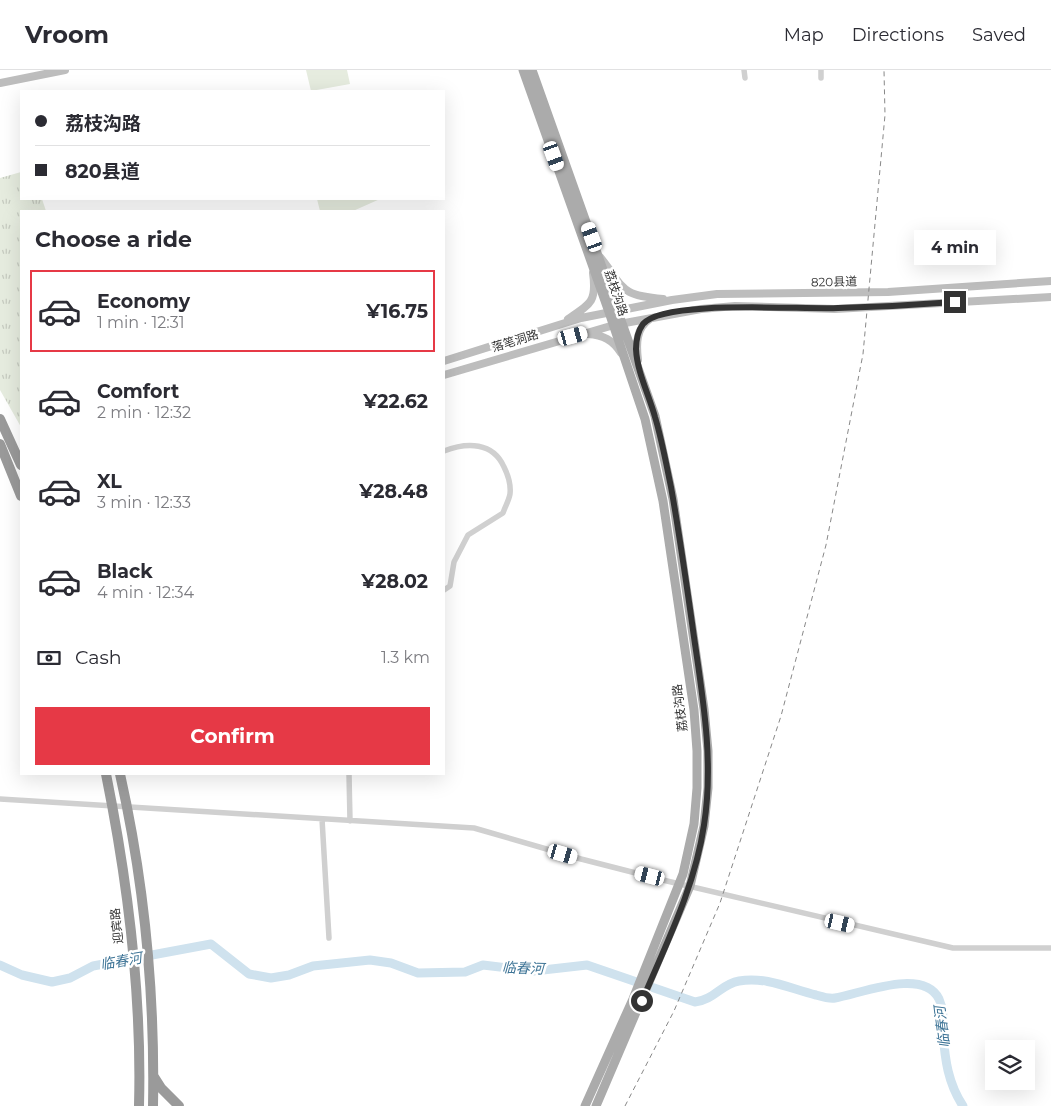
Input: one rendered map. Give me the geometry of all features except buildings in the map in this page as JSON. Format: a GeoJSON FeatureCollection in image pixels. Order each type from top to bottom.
{"type":"FeatureCollection","features":[{"type":"Feature","properties":{"kind":"highway"},"geometry":{"type":"LineString","coordinates":[[0,419],[20,461]]}},
{"type":"Feature","properties":{"kind":"highway"},"geometry":{"type":"LineString","coordinates":[[0,444],[20,490]]}},
{"type":"Feature","properties":{"kind":"highway","name":"迎宾路"},"geometry":{"type":"LineString","coordinates":[[106,775],[121,853],[131,936],[135,981],[139,1106]]}},
{"type":"Feature","properties":{"kind":"highway"},"geometry":{"type":"LineString","coordinates":[[120,775],[128,808],[149,980],[153,1106]]}},
{"type":"Feature","properties":{"kind":"highway"},"geometry":{"type":"LineString","coordinates":[[153,1076],[161,1088],[180,1106]]}},
{"type":"Feature","properties":{"kind":"main road"},"geometry":{"type":"LineString","coordinates":[[0,83],[64,70]]}},
{"type":"Feature","properties":{"kind":"main road","name":"荔枝沟路"},"geometry":{"type":"LineString","coordinates":[[523,70],[595,257]]}},
{"type":"Feature","properties":{"kind":"main road","name":"荔枝沟路"},"geometry":{"type":"LineString","coordinates":[[532,70],[614,311],[614,325],[645,419],[655,459],[694,710],[697,788],[691,839],[680,884],[652,965]]}},
{"type":"Feature","properties":{"kind":"main road"},"geometry":{"type":"LineString","coordinates":[[595,257],[624,291],[637,296],[672,300]]}},
{"type":"Feature","properties":{"kind":"main road"},"geometry":{"type":"LineString","coordinates":[[561,324],[591,303],[595,293],[595,257]]}},
{"type":"Feature","properties":{"kind":"main road","name":"820县道"},"geometry":{"type":"LineString","coordinates":[[614,311],[717,294],[888,292],[1051,281]]}},
{"type":"Feature","properties":{"kind":"main road","name":"820县道"},"geometry":{"type":"LineString","coordinates":[[623,322],[735,306],[835,309],[1051,297]]}},
{"type":"Feature","properties":{"kind":"main road","name":"荔枝沟路"},"geometry":{"type":"LineString","coordinates":[[596,1106],[637,1000],[690,886],[704,826],[708,788],[704,708],[670,482],[655,416],[639,367],[623,322],[614,311]]}},
{"type":"Feature","properties":{"kind":"main road","name":"落笔洞路"},"geometry":{"type":"LineString","coordinates":[[445,361],[561,324],[614,311]]}},
{"type":"Feature","properties":{"kind":"main road"},"geometry":{"type":"LineString","coordinates":[[639,367],[636,349],[638,334],[643,324],[656,316]]}},
{"type":"Feature","properties":{"kind":"main road","name":"落笔洞路"},"geometry":{"type":"LineString","coordinates":[[445,375],[623,322]]}},
{"type":"Feature","properties":{"kind":"main road"},"geometry":{"type":"LineString","coordinates":[[530,348],[551,334],[551,329],[547,329]]}},
{"type":"Feature","properties":{"kind":"main road"},"geometry":{"type":"LineString","coordinates":[[573,336],[589,333],[602,335],[616,345],[625,359]]}},
{"type":"Feature","properties":{"kind":"main road","name":"荔枝沟路"},"geometry":{"type":"LineString","coordinates":[[584,1106],[637,1000]]}},
{"type":"Feature","properties":{"kind":"street"},"geometry":{"type":"LineString","coordinates":[[744,70],[745,78]]}},
{"type":"Feature","properties":{"kind":"street"},"geometry":{"type":"LineString","coordinates":[[821,70],[821,78]]}},
{"type":"Feature","properties":{"kind":"street"},"geometry":{"type":"LineString","coordinates":[[445,451],[456,446],[477,445],[491,449],[500,458],[508,476],[510,493],[503,513],[468,535],[454,562],[450,586],[445,589]]}},
{"type":"Feature","properties":{"kind":"street"},"geometry":{"type":"LineString","coordinates":[[349,775],[350,821]]}},
{"type":"Feature","properties":{"kind":"street"},"geometry":{"type":"LineString","coordinates":[[0,799],[474,828],[581,859],[680,884],[953,948],[1051,948]]}},
{"type":"Feature","properties":{"kind":"street"},"geometry":{"type":"LineString","coordinates":[[322,819],[328,938]]}},
{"type":"Feature","properties":{"kind":"green space"},"geometry":{"type":"Polygon","coordinates":[[[306,70],[347,70],[350,84],[311,90],[306,70]]]}},
{"type":"Feature","properties":{"kind":"green space"},"geometry":{"type":"Polygon","coordinates":[[[20,172],[20,200],[42,200],[46,210],[20,210],[20,425],[0,390],[0,178],[20,172]]]}},
{"type":"Feature","properties":{"kind":"green space"},"geometry":{"type":"Polygon","coordinates":[[[317,200],[378,200],[355,210],[320,210],[317,200]]]}},
{"type":"Feature","properties":{"kind":"waterway","name":"临春河"},"geometry":{"type":"LineString","coordinates":[[0,965],[22,975],[52,982],[70,978],[93,966],[211,944],[249,974],[271,978],[289,975],[313,966],[370,960],[391,963],[418,973],[465,972],[483,965],[534,971],[587,965],[695,1002],[702,1001],[727,985],[749,980],[769,982],[830,998],[890,985],[920,985],[931,990],[941,1003],[948,1071],[954,1089],[963,1106]]}},
{"type":"Feature","properties":{"kind":"railway"},"geometry":{"type":"LineString","coordinates":[[625,1106],[674,1011],[720,903],[781,716],[826,545],[863,354],[885,115],[884,70]]}},
{"type":"Feature","properties":{"kind":"route"},"geometry":{"type":"LineString","coordinates":[[642,1001],[684,904],[692,877],[704,826],[708,788],[708,751],[704,708],[673,499],[655,416],[639,367],[636,349],[638,334],[643,324],[656,316],[701,309],[735,306],[835,309],[955,302]]}}]}
